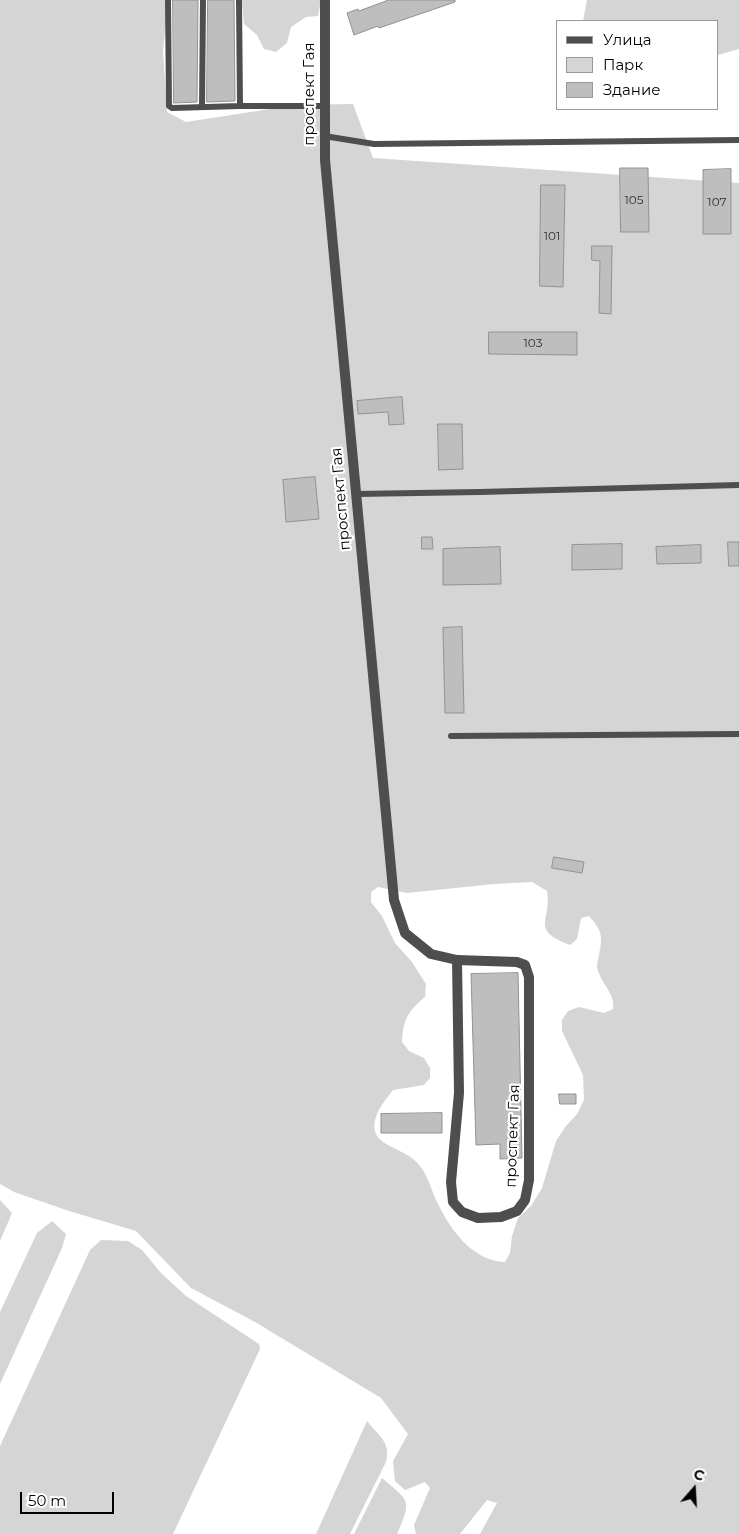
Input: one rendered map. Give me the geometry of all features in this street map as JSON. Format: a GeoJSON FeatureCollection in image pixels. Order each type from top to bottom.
{"type":"FeatureCollection","features":[{"type":"Feature","properties":{"kind":"street","name":"проспект Гая"},"geometry":{"type":"LineString","coordinates":[[325,0],[324,136],[394,900],[405,933],[431,954],[457,960],[516,962],[525,965],[529,977],[529,1180],[525,1200],[517,1211],[501,1217],[478,1218],[462,1212],[453,1202],[450,1182],[459,1093],[457,960]]}},
{"type":"Feature","properties":{"kind":"lane"},"geometry":{"type":"LineString","coordinates":[[168,0],[169,106],[172,108],[324,106]]}},
{"type":"Feature","properties":{"kind":"lane"},"geometry":{"type":"LineString","coordinates":[[202,107],[203,0]]}},
{"type":"Feature","properties":{"kind":"lane"},"geometry":{"type":"LineString","coordinates":[[239,0],[240,106]]}},
{"type":"Feature","properties":{"kind":"lane"},"geometry":{"type":"LineString","coordinates":[[324,136],[374,144],[739,140]]}},
{"type":"Feature","properties":{"kind":"lane"},"geometry":{"type":"LineString","coordinates":[[356,494],[739,485]]}},
{"type":"Feature","properties":{"kind":"lane"},"geometry":{"type":"LineString","coordinates":[[451,736],[739,734]]}},
{"type":"Feature","properties":{"kind":"green space"},"geometry":{"type":"Polygon","coordinates":[[[0,0],[171,0],[168,3],[163,51],[167,112],[186,122],[296,105],[353,104],[373,158],[739,183],[739,1534],[480,1534],[497,1503],[487,1500],[460,1534],[416,1534],[414,1525],[430,1488],[425,1482],[405,1490],[395,1481],[393,1461],[408,1434],[381,1398],[255,1322],[191,1288],[136,1231],[14,1192],[0,1184],[0,0]],[[532,882],[407,893],[378,887],[371,892],[371,902],[382,916],[395,943],[412,962],[426,984],[425,997],[414,1007],[405,1022],[402,1042],[409,1051],[424,1058],[430,1068],[430,1078],[424,1085],[393,1090],[377,1114],[375,1131],[380,1140],[418,1163],[428,1179],[448,1223],[464,1242],[482,1256],[505,1262],[510,1253],[512,1236],[518,1218],[531,1206],[542,1188],[556,1141],[577,1114],[584,1100],[583,1075],[562,1031],[562,1020],[568,1011],[579,1007],[604,1013],[613,1009],[610,993],[598,972],[597,966],[601,938],[597,926],[589,916],[581,918],[577,939],[570,945],[557,939],[546,929],[547,891],[532,882]]]}},
{"type":"Feature","properties":{"kind":"green space"},"geometry":{"type":"Polygon","coordinates":[[[242,0],[321,0],[318,16],[306,17],[291,27],[287,43],[276,52],[264,49],[257,35],[244,24],[242,0]]]}},
{"type":"Feature","properties":{"kind":"green space"},"geometry":{"type":"Polygon","coordinates":[[[587,0],[739,0],[739,49],[719,55],[719,20],[583,20],[587,0]]]}},
{"type":"Feature","properties":{"kind":"green space"},"geometry":{"type":"Polygon","coordinates":[[[0,1200],[12,1213],[0,1241],[0,1200]]]}},
{"type":"Feature","properties":{"kind":"green space"},"geometry":{"type":"Polygon","coordinates":[[[52,1221],[66,1234],[62,1248],[0,1384],[0,1312],[37,1233],[52,1221]]]}},
{"type":"Feature","properties":{"kind":"green space"},"geometry":{"type":"Polygon","coordinates":[[[101,1240],[128,1241],[142,1250],[161,1273],[186,1296],[259,1344],[260,1349],[173,1534],[0,1534],[0,1446],[90,1250],[101,1240]]]}},
{"type":"Feature","properties":{"kind":"green space"},"geometry":{"type":"Polygon","coordinates":[[[367,1421],[380,1435],[385,1444],[387,1449],[386,1462],[350,1534],[316,1534],[367,1421]]]}},
{"type":"Feature","properties":{"kind":"green space"},"geometry":{"type":"Polygon","coordinates":[[[382,1478],[406,1502],[405,1514],[397,1534],[354,1534],[382,1478]]]}},
{"type":"Feature","properties":{"kind":"building"},"geometry":{"type":"Polygon","coordinates":[[[173,0],[198,0],[197,102],[174,103],[173,0]]]}},
{"type":"Feature","properties":{"kind":"building"},"geometry":{"type":"Polygon","coordinates":[[[208,0],[234,0],[235,101],[207,102],[208,0]]]}},
{"type":"Feature","properties":{"kind":"building"},"geometry":{"type":"Polygon","coordinates":[[[389,0],[455,0],[455,2],[354,35],[347,13],[389,0]]]}},
{"type":"Feature","properties":{"kind":"building"},"geometry":{"type":"Polygon","coordinates":[[[620,168],[648,168],[649,232],[621,232],[620,168]]]}},
{"type":"Feature","properties":{"kind":"building"},"geometry":{"type":"Polygon","coordinates":[[[731,169],[731,234],[703,234],[703,170],[731,169]]]}},
{"type":"Feature","properties":{"kind":"building"},"geometry":{"type":"Polygon","coordinates":[[[541,185],[565,185],[563,287],[540,286],[541,185]]]}},
{"type":"Feature","properties":{"kind":"building"},"geometry":{"type":"Polygon","coordinates":[[[592,246],[612,246],[611,314],[599,313],[600,261],[592,260],[592,246]]]}},
{"type":"Feature","properties":{"kind":"building"},"geometry":{"type":"Polygon","coordinates":[[[489,332],[577,332],[577,355],[489,354],[489,332]]]}},
{"type":"Feature","properties":{"kind":"building"},"geometry":{"type":"Polygon","coordinates":[[[402,397],[404,424],[389,425],[388,412],[358,414],[357,401],[402,397]]]}},
{"type":"Feature","properties":{"kind":"building"},"geometry":{"type":"Polygon","coordinates":[[[438,424],[462,424],[463,469],[439,470],[438,424]]]}},
{"type":"Feature","properties":{"kind":"building"},"geometry":{"type":"Polygon","coordinates":[[[315,477],[319,519],[286,522],[283,480],[315,477]]]}},
{"type":"Feature","properties":{"kind":"building"},"geometry":{"type":"Polygon","coordinates":[[[422,537],[432,537],[433,549],[422,549],[422,537]]]}},
{"type":"Feature","properties":{"kind":"building"},"geometry":{"type":"Polygon","coordinates":[[[728,542],[739,542],[739,566],[729,566],[728,542]]]}},
{"type":"Feature","properties":{"kind":"building"},"geometry":{"type":"Polygon","coordinates":[[[622,544],[622,569],[572,570],[572,545],[622,544]]]}},
{"type":"Feature","properties":{"kind":"building"},"geometry":{"type":"Polygon","coordinates":[[[701,545],[701,563],[657,564],[656,547],[701,545]]]}},
{"type":"Feature","properties":{"kind":"building"},"geometry":{"type":"Polygon","coordinates":[[[500,547],[501,584],[443,585],[443,549],[500,547]]]}},
{"type":"Feature","properties":{"kind":"building"},"geometry":{"type":"Polygon","coordinates":[[[462,627],[464,713],[445,713],[443,628],[462,627]]]}},
{"type":"Feature","properties":{"kind":"building"},"geometry":{"type":"Polygon","coordinates":[[[554,857],[584,862],[582,873],[552,868],[554,857]]]}},
{"type":"Feature","properties":{"kind":"building"},"geometry":{"type":"Polygon","coordinates":[[[518,973],[522,1158],[500,1159],[500,1144],[476,1145],[471,974],[518,973]]]}},
{"type":"Feature","properties":{"kind":"building"},"geometry":{"type":"Polygon","coordinates":[[[559,1094],[576,1094],[576,1104],[560,1104],[559,1094]]]}},
{"type":"Feature","properties":{"kind":"building"},"geometry":{"type":"Polygon","coordinates":[[[442,1113],[442,1133],[381,1133],[381,1114],[442,1113]]]}}]}
